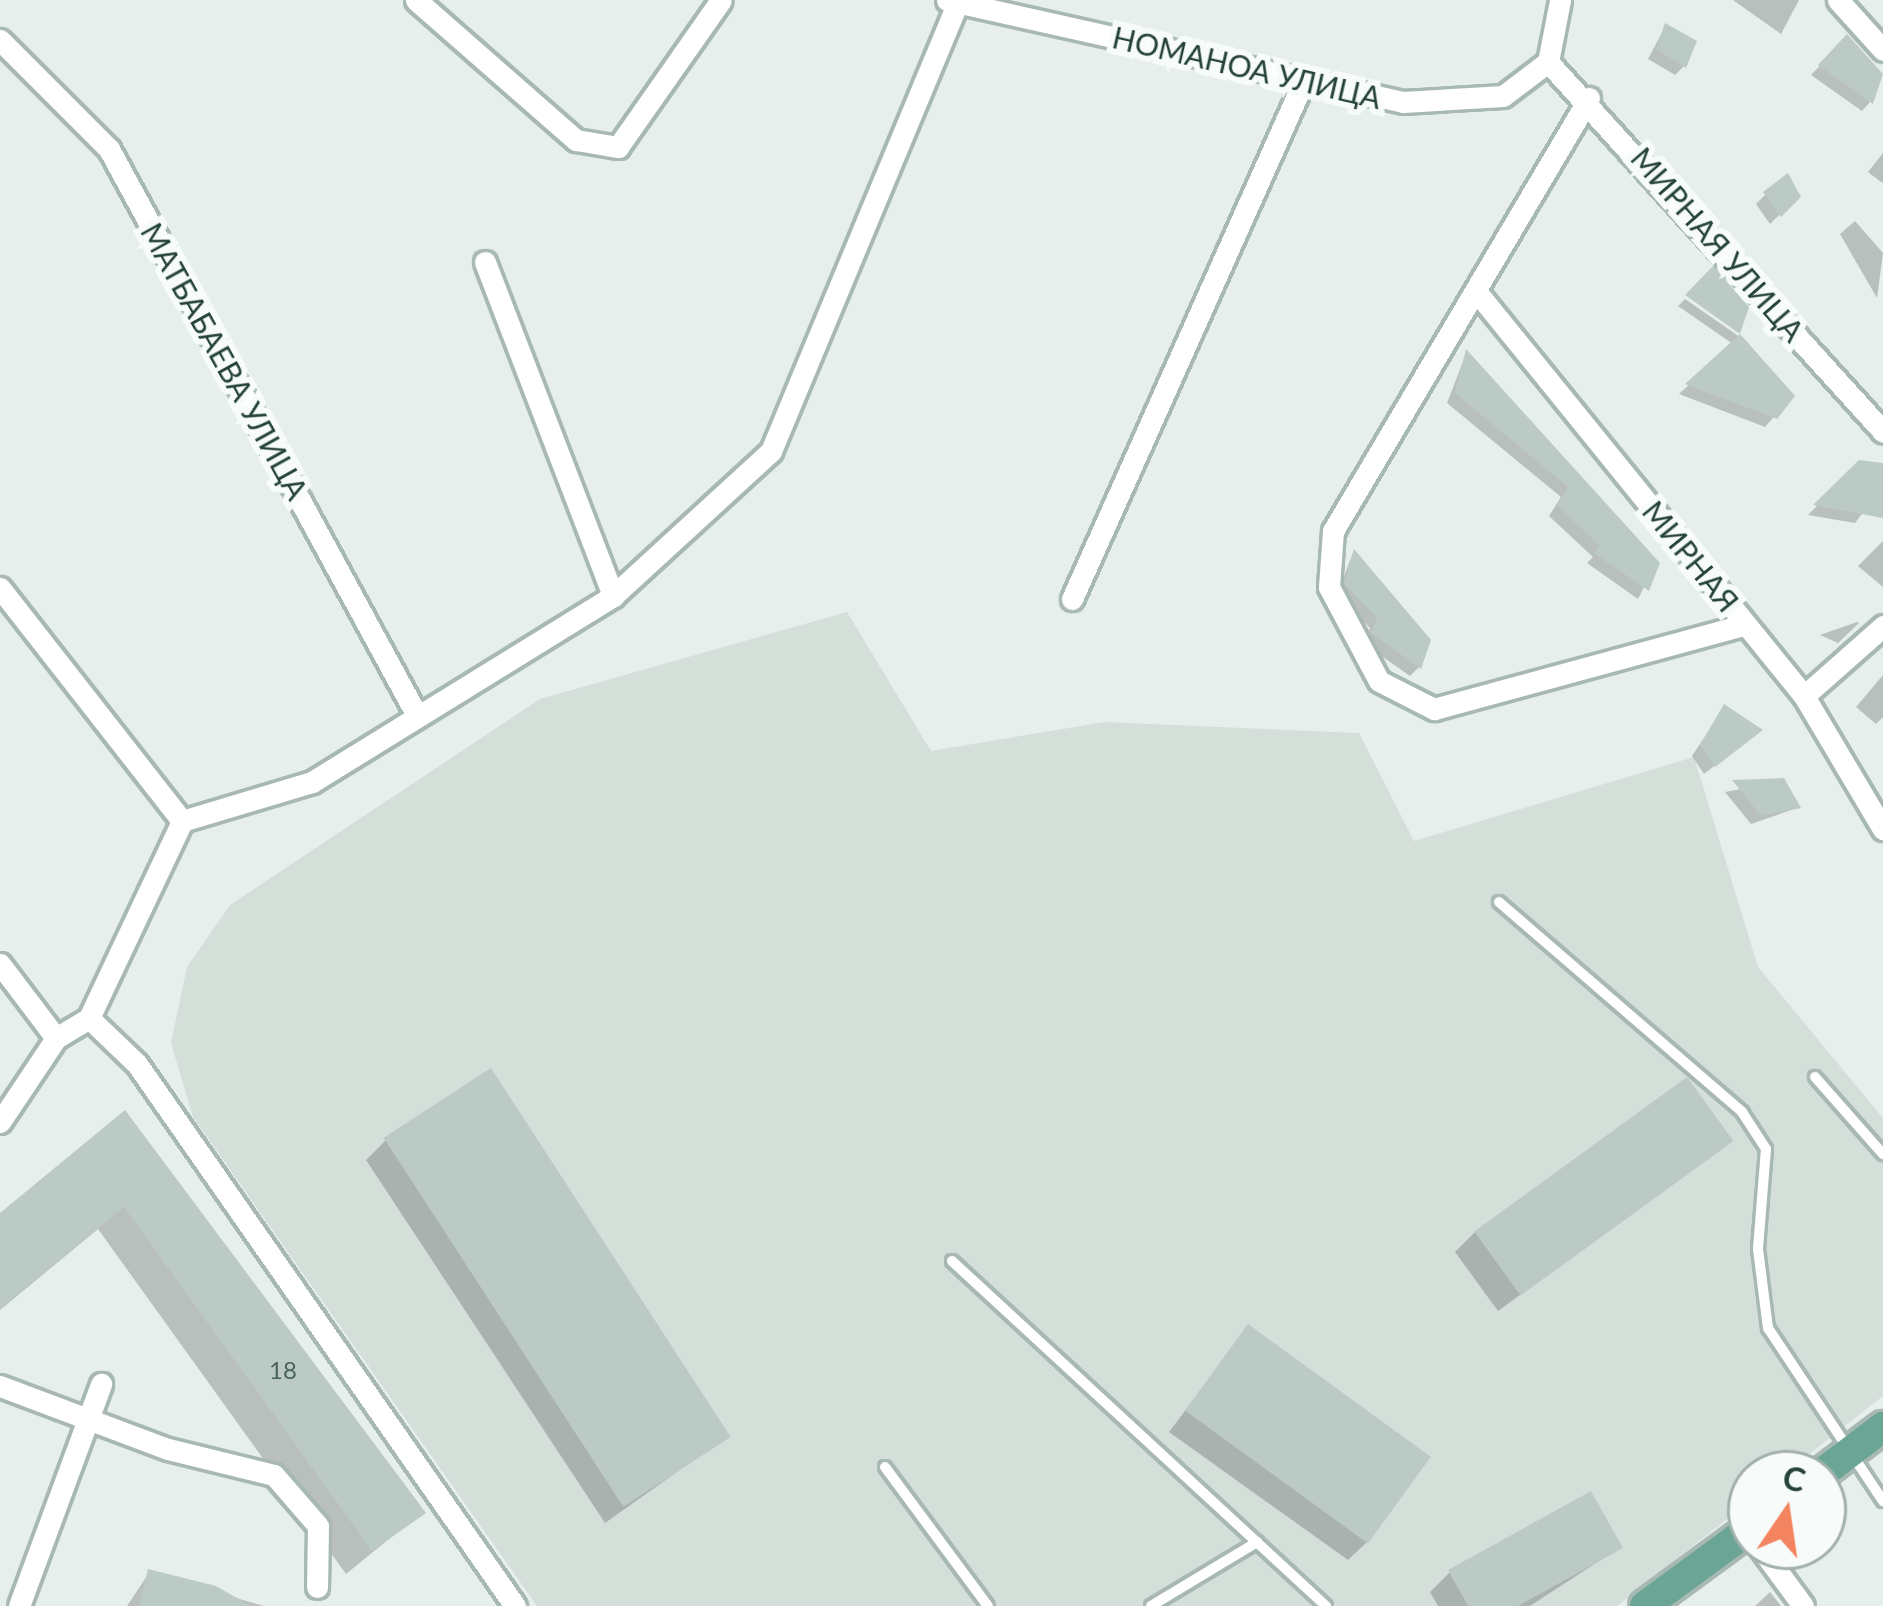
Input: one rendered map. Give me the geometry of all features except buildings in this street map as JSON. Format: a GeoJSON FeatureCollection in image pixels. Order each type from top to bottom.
{"type":"FeatureCollection","features":[{"type":"Feature","properties":{"kind":"main road"},"geometry":{"type":"LineString","coordinates":[[1847,1454],[1883,1427]]}},
{"type":"Feature","properties":{"kind":"main road"},"geometry":{"type":"LineString","coordinates":[[1645,1606],[1727,1552]]}},
{"type":"Feature","properties":{"kind":"street"},"geometry":{"type":"LineString","coordinates":[[416,0],[576,140],[618,147],[721,0]]}},
{"type":"Feature","properties":{"kind":"street"},"geometry":{"type":"LineString","coordinates":[[1548,62],[1560,0]]}},
{"type":"Feature","properties":{"kind":"street"},"geometry":{"type":"LineString","coordinates":[[1838,0],[1883,50]]}},
{"type":"Feature","properties":{"kind":"street"},"geometry":{"type":"LineString","coordinates":[[0,1122],[56,1038],[89,1018],[182,821],[311,782],[414,710],[613,596],[771,451],[952,1]]}},
{"type":"Feature","properties":{"kind":"street","name":"НОМАНОА УЛИЦА"},"geometry":{"type":"LineString","coordinates":[[952,1],[1402,102],[1503,96],[1548,62]]}},
{"type":"Feature","properties":{"kind":"street","name":"МАТБАБАЕВА УЛИЦА"},"geometry":{"type":"LineString","coordinates":[[0,40],[109,149],[414,710]]}},
{"type":"Feature","properties":{"kind":"street","name":"МИРНАЯ УЛИЦА"},"geometry":{"type":"LineString","coordinates":[[1548,62],[1589,98],[1883,432]]}},
{"type":"Feature","properties":{"kind":"street"},"geometry":{"type":"LineString","coordinates":[[1072,599],[1304,80]]}},
{"type":"Feature","properties":{"kind":"street"},"geometry":{"type":"LineString","coordinates":[[1589,98],[1480,296],[1334,531],[1329,587],[1379,681],[1434,709],[1746,624]]}},
{"type":"Feature","properties":{"kind":"street"},"geometry":{"type":"LineString","coordinates":[[485,262],[613,596]]}},
{"type":"Feature","properties":{"kind":"street","name":"МИРНАЯ"},"geometry":{"type":"LineString","coordinates":[[1480,296],[1804,696],[1883,829]]}},
{"type":"Feature","properties":{"kind":"street"},"geometry":{"type":"LineString","coordinates":[[0,588],[182,821]]}},
{"type":"Feature","properties":{"kind":"street"},"geometry":{"type":"LineString","coordinates":[[1804,696],[1883,626]]}},
{"type":"Feature","properties":{"kind":"street"},"geometry":{"type":"LineString","coordinates":[[0,964],[56,1038]]}},
{"type":"Feature","properties":{"kind":"street"},"geometry":{"type":"LineString","coordinates":[[89,1018],[137,1064],[515,1606]]}},
{"type":"Feature","properties":{"kind":"street"},"geometry":{"type":"LineString","coordinates":[[20,1606],[82,1417],[101,1384]]}},
{"type":"Feature","properties":{"kind":"street"},"geometry":{"type":"LineString","coordinates":[[0,1386],[82,1417],[274,1474],[318,1526],[317,1586]]}},
{"type":"Feature","properties":{"kind":"street"},"geometry":{"type":"LineString","coordinates":[[1777,1570],[1803,1606]]}},
{"type":"Feature","properties":{"kind":"lane"},"geometry":{"type":"LineString","coordinates":[[1499,902],[1742,1112],[1766,1149],[1758,1249],[1768,1328],[1883,1501]]}},
{"type":"Feature","properties":{"kind":"lane"},"geometry":{"type":"LineString","coordinates":[[1815,1077],[1883,1154]]}},
{"type":"Feature","properties":{"kind":"lane"},"geometry":{"type":"LineString","coordinates":[[952,1262],[1326,1606]]}},
{"type":"Feature","properties":{"kind":"lane"},"geometry":{"type":"LineString","coordinates":[[885,1467],[988,1606]]}},
{"type":"Feature","properties":{"kind":"lane"},"geometry":{"type":"LineString","coordinates":[[1151,1606],[1257,1542]]}},
{"type":"Feature","properties":{"kind":"shaded area"},"geometry":{"type":"Polygon","coordinates":[[[847,612],[931,751],[1105,722],[1359,733],[1414,841],[1694,757],[1758,967],[1883,1118],[1883,1396],[1814,1450],[1727,1450],[1727,1519],[1617,1606],[537,1606],[193,1117],[171,1043],[187,967],[230,905],[540,699],[847,612]]]}}]}
